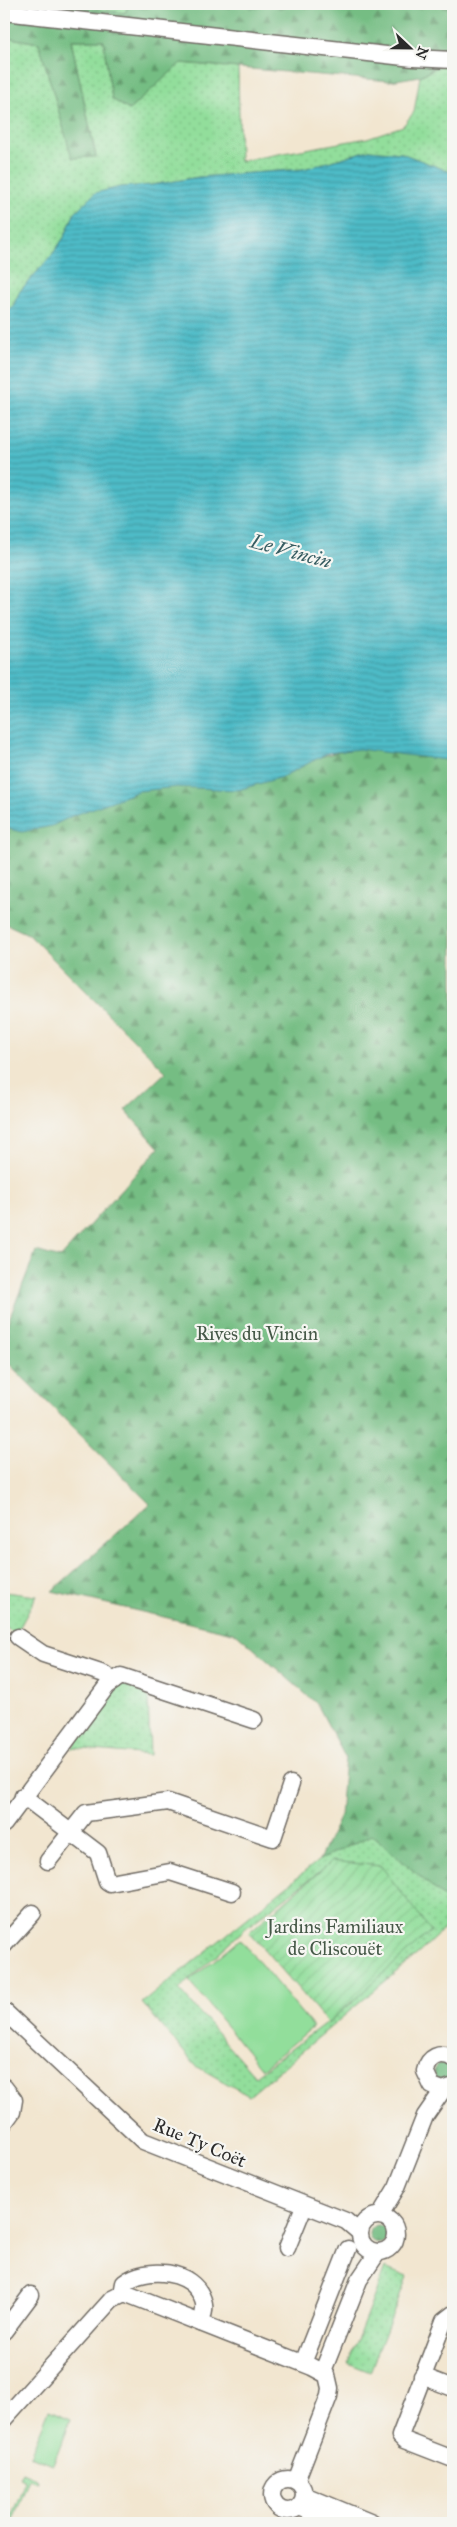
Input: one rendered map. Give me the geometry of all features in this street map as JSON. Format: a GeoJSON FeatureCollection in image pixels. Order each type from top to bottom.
{"type":"FeatureCollection","features":[{"type":"Feature","properties":{"kind":"street"},"geometry":{"type":"LineString","coordinates":[[4,12],[413,58],[453,60]]}},
{"type":"Feature","properties":{"kind":"street"},"geometry":{"type":"LineString","coordinates":[[18,1637],[43,1654],[104,1674],[114,1681]]}},
{"type":"Feature","properties":{"kind":"street"},"geometry":{"type":"LineString","coordinates":[[4,1824],[107,1686],[121,1676],[254,1720]]}},
{"type":"Feature","properties":{"kind":"street"},"geometry":{"type":"LineString","coordinates":[[48,1861],[86,1813],[168,1802],[273,1838],[291,1784]]}},
{"type":"Feature","properties":{"kind":"street"},"geometry":{"type":"LineString","coordinates":[[24,1796],[98,1853],[107,1881],[110,1883],[170,1872],[232,1892]]}},
{"type":"Feature","properties":{"kind":"street"},"geometry":{"type":"LineString","coordinates":[[4,1945],[33,1913]]}},
{"type":"Feature","properties":{"kind":"street","name":"Rue Ty Coët"},"geometry":{"type":"LineString","coordinates":[[4,2011],[143,2141],[346,2221],[362,2245]]}},
{"type":"Feature","properties":{"kind":"street"},"geometry":{"type":"LineString","coordinates":[[385,2218],[425,2116],[429,2090],[426,2066],[433,2057],[450,2053]]}},
{"type":"Feature","properties":{"kind":"street"},"geometry":{"type":"LineString","coordinates":[[428,2082],[436,2089],[448,2088]]}},
{"type":"Feature","properties":{"kind":"street"},"geometry":{"type":"LineString","coordinates":[[4,2087],[14,2100],[12,2112],[4,2123]]}},
{"type":"Feature","properties":{"kind":"street"},"geometry":{"type":"LineString","coordinates":[[425,2116],[448,2088]]}},
{"type":"Feature","properties":{"kind":"street"},"geometry":{"type":"LineString","coordinates":[[287,2248],[304,2206]]}},
{"type":"Feature","properties":{"kind":"street"},"geometry":{"type":"LineString","coordinates":[[323,2371],[359,2280],[362,2245],[361,2226],[368,2218],[385,2218],[396,2230],[395,2240],[388,2249],[362,2245]]}},
{"type":"Feature","properties":{"kind":"street"},"geometry":{"type":"LineString","coordinates":[[303,2363],[362,2245]]}},
{"type":"Feature","properties":{"kind":"street"},"geometry":{"type":"LineString","coordinates":[[4,2419],[107,2304],[122,2294],[124,2283],[137,2275],[160,2272],[191,2283],[204,2301],[201,2323]]}},
{"type":"Feature","properties":{"kind":"street"},"geometry":{"type":"LineString","coordinates":[[122,2294],[145,2300],[323,2371],[330,2381],[329,2396],[296,2481]]}},
{"type":"Feature","properties":{"kind":"street"},"geometry":{"type":"LineString","coordinates":[[4,2331],[31,2295]]}},
{"type":"Feature","properties":{"kind":"street"},"geometry":{"type":"LineString","coordinates":[[453,2314],[444,2321],[400,2436],[404,2440],[453,2459]]}},
{"type":"Feature","properties":{"kind":"street"},"geometry":{"type":"LineString","coordinates":[[422,2376],[453,2388]]}},
{"type":"Feature","properties":{"kind":"street"},"geometry":{"type":"LineString","coordinates":[[291,2509],[302,2487],[296,2481],[285,2479],[274,2489],[273,2499],[291,2509],[339,2523]]}},
{"type":"Feature","properties":{"kind":"street"},"geometry":{"type":"LineString","coordinates":[[291,2509],[372,2523]]}},
{"type":"Feature","properties":{"kind":"green space"},"geometry":{"type":"Polygon","coordinates":[[[4,4],[43,4],[125,13],[129,4],[453,4],[453,59],[420,76],[390,81],[181,63],[129,110],[112,99],[103,40],[71,40],[96,157],[72,158],[39,43],[4,37],[4,4]]]}},
{"type":"Feature","properties":{"kind":"green space"},"geometry":{"type":"Polygon","coordinates":[[[43,4],[129,4],[125,13],[43,4]]]}},
{"type":"Feature","properties":{"kind":"green space"},"geometry":{"type":"Polygon","coordinates":[[[4,37],[39,43],[73,158],[96,156],[71,40],[103,40],[112,99],[129,110],[180,63],[238,68],[240,161],[367,138],[403,126],[414,112],[420,76],[453,59],[453,173],[401,153],[369,150],[304,169],[199,177],[152,185],[120,187],[75,212],[65,236],[52,255],[20,291],[13,306],[4,315],[4,37]]]}},
{"type":"Feature","properties":{"kind":"green space","name":"Rives du Vincin"},"geometry":{"type":"Polygon","coordinates":[[[362,746],[453,758],[453,1905],[372,1835],[319,1860],[340,1816],[345,1757],[317,1704],[237,1634],[52,1591],[150,1504],[4,1359],[4,1332],[36,1251],[60,1258],[159,1148],[125,1110],[166,1072],[28,934],[4,923],[4,822],[145,779],[232,777],[272,780],[296,763],[362,746]]]}},
{"type":"Feature","properties":{"kind":"green space"},"geometry":{"type":"Polygon","coordinates":[[[4,1592],[37,1596],[16,1634],[4,1627],[4,1592]]]}},
{"type":"Feature","properties":{"kind":"green space"},"geometry":{"type":"Polygon","coordinates":[[[115,1683],[148,1689],[150,1755],[72,1748],[115,1683]]]}},
{"type":"Feature","properties":{"kind":"green space"},"geometry":{"type":"Polygon","coordinates":[[[372,1835],[453,1905],[453,1920],[420,1952],[249,2096],[196,2066],[142,2003],[319,1860],[372,1835]],[[332,1862],[246,1928],[179,1989],[255,2076],[352,2003],[381,1866],[332,1862]]]}},
{"type":"Feature","properties":{"kind":"green space","name":"Jardins Familiaux de Cliscouët"},"geometry":{"type":"Polygon","coordinates":[[[332,1861],[381,1866],[431,1931],[328,2023],[249,1932],[332,1861]]]}},
{"type":"Feature","properties":{"kind":"green space"},"geometry":{"type":"Polygon","coordinates":[[[240,1939],[313,2027],[262,2069],[189,1981],[240,1939]]]}},
{"type":"Feature","properties":{"kind":"green space"},"geometry":{"type":"Polygon","coordinates":[[[439,2063],[447,2063],[452,2068],[450,2079],[439,2081],[434,2076],[434,2068],[439,2063]]]}},
{"type":"Feature","properties":{"kind":"green space"},"geometry":{"type":"Polygon","coordinates":[[[374,2225],[382,2225],[387,2230],[385,2241],[374,2243],[369,2238],[369,2230],[374,2225]]]}},
{"type":"Feature","properties":{"kind":"green space"},"geometry":{"type":"Polygon","coordinates":[[[385,2268],[407,2277],[370,2372],[348,2363],[385,2268]]]}},
{"type":"Feature","properties":{"kind":"green space"},"geometry":{"type":"Polygon","coordinates":[[[49,2410],[71,2419],[53,2465],[30,2456],[49,2410]]]}},
{"type":"Feature","properties":{"kind":"green space"},"geometry":{"type":"Polygon","coordinates":[[[22,2472],[36,2478],[37,2482],[29,2479],[12,2523],[9,2523],[25,2481],[19,2477],[22,2472]]]}},
{"type":"Feature","properties":{"kind":"water","name":"Le Vincin"},"geometry":{"type":"Polygon","coordinates":[[[369,150],[401,153],[453,173],[453,761],[359,749],[328,753],[282,777],[238,790],[177,787],[139,791],[72,816],[52,826],[22,832],[4,828],[4,315],[13,306],[20,291],[52,255],[65,236],[75,212],[95,193],[120,187],[152,185],[199,177],[304,169],[369,150]]]}}]}
